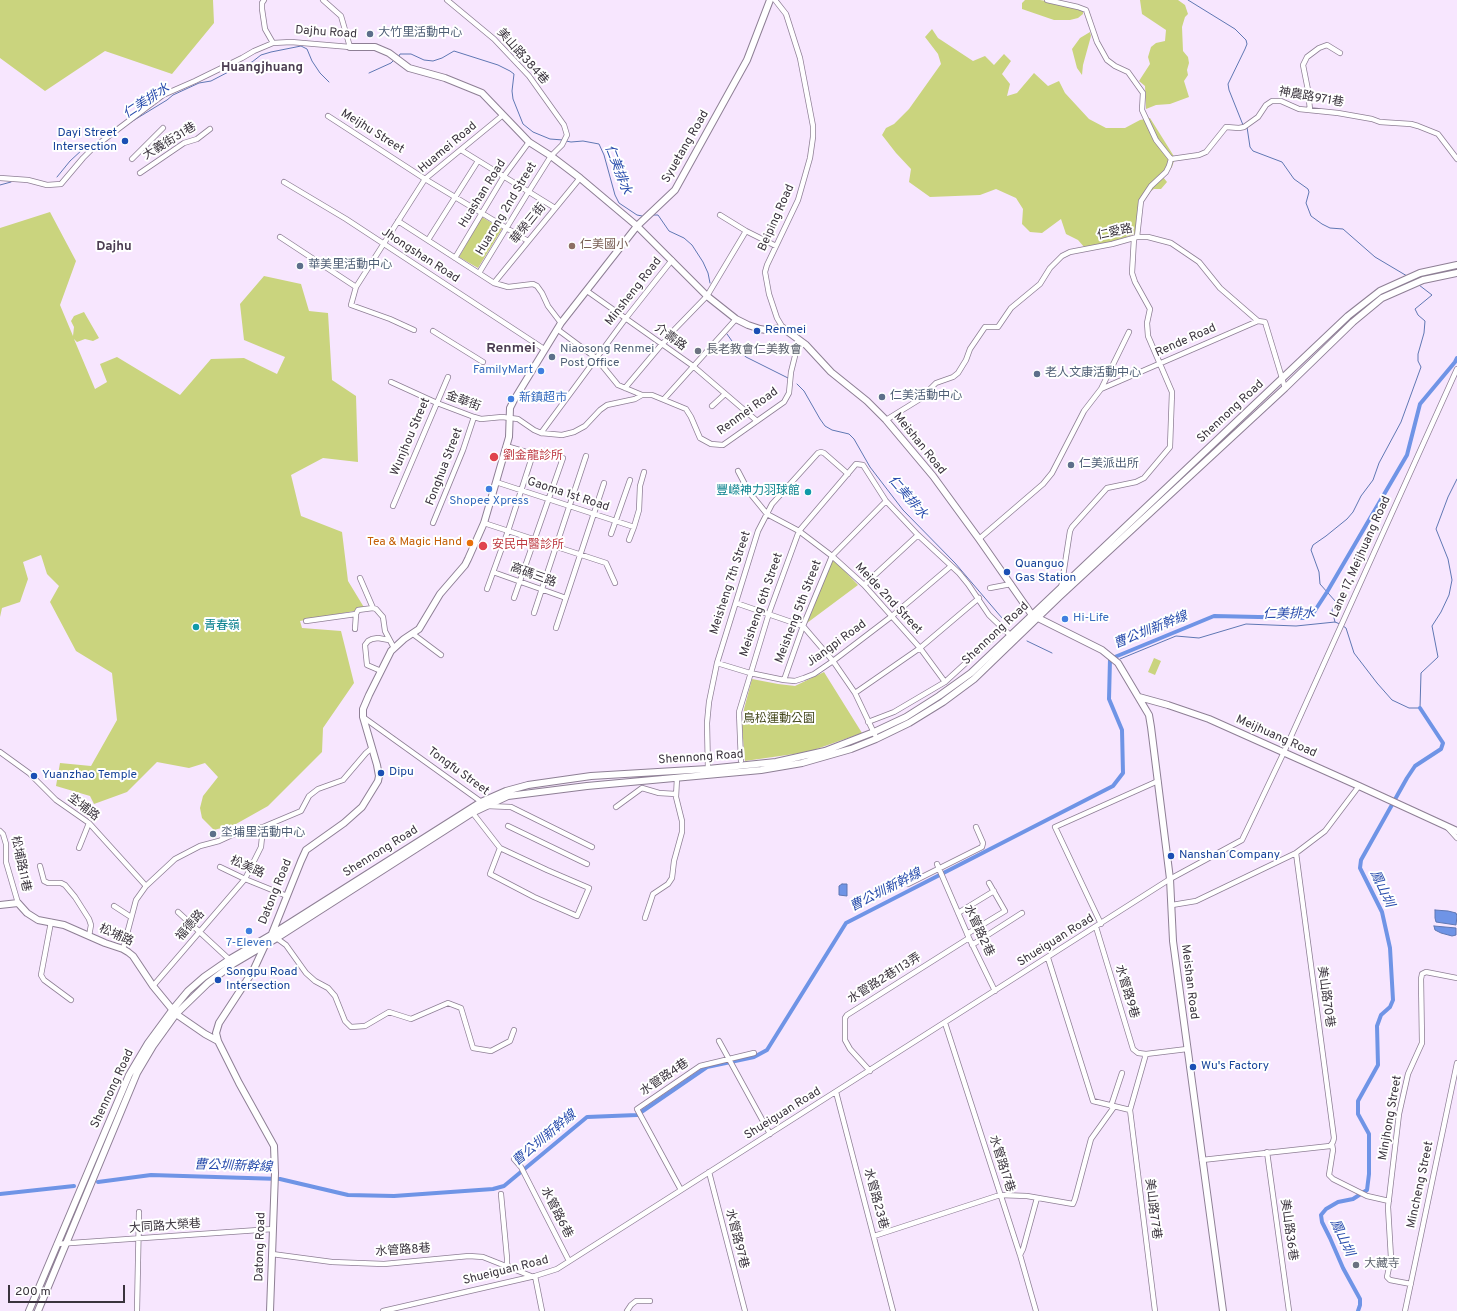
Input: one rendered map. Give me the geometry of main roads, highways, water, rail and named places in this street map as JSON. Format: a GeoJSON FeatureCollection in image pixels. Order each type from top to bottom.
{"type":"FeatureCollection","features":[{"type":"Feature","properties":{"kind":"water"},"geometry":{"type":"Polygon","coordinates":[[[842,884],[847,884],[847,896],[839,895],[839,886],[842,884]]]}},
{"type":"Feature","properties":{"kind":"water"},"geometry":{"type":"Polygon","coordinates":[[[1435,910],[1456,913],[1456,925],[1436,922],[1435,910]]]}},
{"type":"Feature","properties":{"kind":"water"},"geometry":{"type":"Polygon","coordinates":[[[1434,926],[1456,928],[1456,935],[1452,936],[1441,933],[1435,930],[1434,926]]]}},
{"type":"Feature","properties":{"kind":"waterway"},"geometry":{"type":"LineString","coordinates":[[1188,0],[1235,29],[1246,40],[1247,44],[1245,49],[1228,84],[1243,125]]}},
{"type":"Feature","properties":{"kind":"waterway","name":"仁美排水"},"geometry":{"type":"LineString","coordinates":[[126,125],[173,95],[199,83],[211,81],[236,68],[252,62],[261,55],[271,52],[301,46],[307,49],[312,61],[320,73],[329,82]]}},
{"type":"Feature","properties":{"kind":"waterway","name":"仁美排水"},"geometry":{"type":"LineString","coordinates":[[399,56],[400,54],[411,54],[424,60],[433,61],[454,51],[498,65],[510,71],[514,74],[512,91],[513,99],[523,124],[533,132],[550,139],[563,140]]}},
{"type":"Feature","properties":{"kind":"waterway","name":"仁美排水"},"geometry":{"type":"LineString","coordinates":[[369,73],[393,61]]}},
{"type":"Feature","properties":{"kind":"waterway"},"geometry":{"type":"LineString","coordinates":[[1247,127],[1250,147],[1253,151],[1282,162],[1294,179],[1308,189],[1309,192],[1306,203],[1311,216],[1330,228],[1343,229],[1375,257],[1407,276]]}},
{"type":"Feature","properties":{"kind":"waterway","name":"仁美排水"},"geometry":{"type":"LineString","coordinates":[[566,141],[583,141],[599,144],[604,155],[615,195],[619,203],[637,215],[642,216]]}},
{"type":"Feature","properties":{"kind":"waterway","name":"仁美排水"},"geometry":{"type":"LineString","coordinates":[[57,177],[70,161],[83,149]]}},
{"type":"Feature","properties":{"kind":"waterway","name":"仁美排水"},"geometry":{"type":"LineString","coordinates":[[0,185],[11,182]]}},
{"type":"Feature","properties":{"kind":"waterway","name":"仁美排水"},"geometry":{"type":"LineString","coordinates":[[653,215],[658,215],[669,231],[684,238],[692,245],[703,262],[708,273],[710,283]]}},
{"type":"Feature","properties":{"kind":"waterway"},"geometry":{"type":"LineString","coordinates":[[1335,622],[1332,610],[1336,602],[1320,584],[1319,572],[1311,550],[1313,545],[1347,519],[1353,512],[1361,496],[1373,480],[1379,463],[1401,422],[1421,367],[1418,361],[1418,354],[1424,333],[1425,321],[1418,315],[1415,309],[1432,295],[1419,285]]}},
{"type":"Feature","properties":{"kind":"waterway","name":"仁美排水"},"geometry":{"type":"LineString","coordinates":[[727,334],[739,351],[746,357],[788,378]]}},
{"type":"Feature","properties":{"kind":"waterway","name":"曹公圳新幹線"},"geometry":{"type":"LineString","coordinates":[[98,1182],[151,1175],[280,1179],[348,1195],[394,1196],[493,1189],[504,1186],[587,1117],[637,1115],[707,1067],[754,1057],[767,1050],[846,923],[1113,786],[1123,773],[1122,730],[1109,699],[1110,659],[1214,616],[1303,618],[1314,612],[1407,455],[1420,404],[1457,358]]}},
{"type":"Feature","properties":{"kind":"waterway","name":"仁美排水"},"geometry":{"type":"LineString","coordinates":[[797,384],[804,391],[825,426],[832,430],[849,434],[854,439],[870,467],[903,510],[955,563],[1008,625]]}},
{"type":"Feature","properties":{"kind":"waterway","name":"鳳山圳"},"geometry":{"type":"LineString","coordinates":[[1343,626],[1346,628],[1354,653],[1392,700],[1409,708],[1420,708],[1421,673],[1438,657],[1432,626],[1449,595],[1452,580],[1448,559],[1436,529],[1448,497],[1457,479]]}},
{"type":"Feature","properties":{"kind":"waterway","name":"仁美排水"},"geometry":{"type":"LineString","coordinates":[[1120,659],[1176,636],[1199,638],[1246,624],[1296,626],[1335,622],[1340,624]]}},
{"type":"Feature","properties":{"kind":"waterway","name":"仁美排水"},"geometry":{"type":"LineString","coordinates":[[1027,641],[1052,653]]}},
{"type":"Feature","properties":{"kind":"waterway","name":"鳳山圳"},"geometry":{"type":"LineString","coordinates":[[1358,1311],[1360,1299],[1343,1268],[1322,1222],[1321,1215],[1326,1209],[1338,1202],[1353,1199],[1367,1190],[1369,1174],[1369,1134],[1358,1114],[1358,1101],[1378,1065],[1377,1026],[1381,1015],[1390,1007],[1393,1000],[1390,948],[1382,912],[1360,868],[1361,860],[1415,766],[1441,749],[1443,743],[1420,708]]}},
{"type":"Feature","properties":{"kind":"waterway","name":"曹公圳新幹線"},"geometry":{"type":"LineString","coordinates":[[0,1194],[74,1186]]}},
{"type":"Feature","properties":{"kind":"place","name":"大竹里活動中心"},"geometry":{"type":"Point","coordinates":[370,34]}},
{"type":"Feature","properties":{"kind":"place","name":"Dayi Street Intersection"},"geometry":{"type":"Point","coordinates":[125,141]}},
{"type":"Feature","properties":{"kind":"place","name":"仁美國小"},"geometry":{"type":"Point","coordinates":[572,246]}},
{"type":"Feature","properties":{"kind":"place","name":"華美里活動中心"},"geometry":{"type":"Point","coordinates":[300,266]}},
{"type":"Feature","properties":{"kind":"place","name":"Renmei"},"geometry":{"type":"Point","coordinates":[757,331]}},
{"type":"Feature","properties":{"kind":"place","name":"長老教會仁美教會"},"geometry":{"type":"Point","coordinates":[698,351]}},
{"type":"Feature","properties":{"kind":"place","name":"Niaosong Renmei Post Office"},"geometry":{"type":"Point","coordinates":[552,357]}},
{"type":"Feature","properties":{"kind":"place","name":"FamilyMart"},"geometry":{"type":"Point","coordinates":[541,371]}},
{"type":"Feature","properties":{"kind":"place","name":"老人文康活動中心"},"geometry":{"type":"Point","coordinates":[1037,374]}},
{"type":"Feature","properties":{"kind":"place","name":"仁美活動中心"},"geometry":{"type":"Point","coordinates":[882,397]}},
{"type":"Feature","properties":{"kind":"place","name":"新鎮超市"},"geometry":{"type":"Point","coordinates":[511,399]}},
{"type":"Feature","properties":{"kind":"place","name":"劉金龍診所"},"geometry":{"type":"Point","coordinates":[494,457]}},
{"type":"Feature","properties":{"kind":"place","name":"仁美派出所"},"geometry":{"type":"Point","coordinates":[1071,465]}},
{"type":"Feature","properties":{"kind":"place","name":"Shopee Xpress"},"geometry":{"type":"Point","coordinates":[489,489]}},
{"type":"Feature","properties":{"kind":"place","name":"豐嶸神力羽球館"},"geometry":{"type":"Point","coordinates":[808,492]}},
{"type":"Feature","properties":{"kind":"place","name":"Tea & Magic Hand"},"geometry":{"type":"Point","coordinates":[470,543]}},
{"type":"Feature","properties":{"kind":"place","name":"安民中醫診所"},"geometry":{"type":"Point","coordinates":[483,546]}},
{"type":"Feature","properties":{"kind":"place","name":"Quanguo Gas Station"},"geometry":{"type":"Point","coordinates":[1007,572]}},
{"type":"Feature","properties":{"kind":"place","name":"Hi-Life"},"geometry":{"type":"Point","coordinates":[1065,619]}},
{"type":"Feature","properties":{"kind":"place","name":"青春嶺"},"geometry":{"type":"Point","coordinates":[196,627]}},
{"type":"Feature","properties":{"kind":"place","name":"Dipu"},"geometry":{"type":"Point","coordinates":[381,773]}},
{"type":"Feature","properties":{"kind":"place","name":"Yuanzhao Temple"},"geometry":{"type":"Point","coordinates":[34,776]}},
{"type":"Feature","properties":{"kind":"place","name":"坔埔里活動中心"},"geometry":{"type":"Point","coordinates":[213,834]}},
{"type":"Feature","properties":{"kind":"place","name":"Nanshan Company"},"geometry":{"type":"Point","coordinates":[1171,856]}},
{"type":"Feature","properties":{"kind":"place","name":"7-Eleven"},"geometry":{"type":"Point","coordinates":[249,931]}},
{"type":"Feature","properties":{"kind":"place","name":"Songpu Road Intersection"},"geometry":{"type":"Point","coordinates":[218,980]}},
{"type":"Feature","properties":{"kind":"place","name":"Wu's Factory"},"geometry":{"type":"Point","coordinates":[1193,1067]}},
{"type":"Feature","properties":{"kind":"place","name":"大藏寺"},"geometry":{"type":"Point","coordinates":[1356,1265]}},
{"type":"Feature","properties":{"kind":"district","name":"Huangjhuang"},"geometry":{"type":"Point","coordinates":[262,68]}},
{"type":"Feature","properties":{"kind":"district","name":"Dajhu"},"geometry":{"type":"Point","coordinates":[114,247]}},
{"type":"Feature","properties":{"kind":"district","name":"Renmei"},"geometry":{"type":"Point","coordinates":[511,349]}},
{"type":"Feature","properties":{"kind":"park label","name":"鳥松運動公園"},"geometry":{"type":"Point","coordinates":[779,720]}}]}
